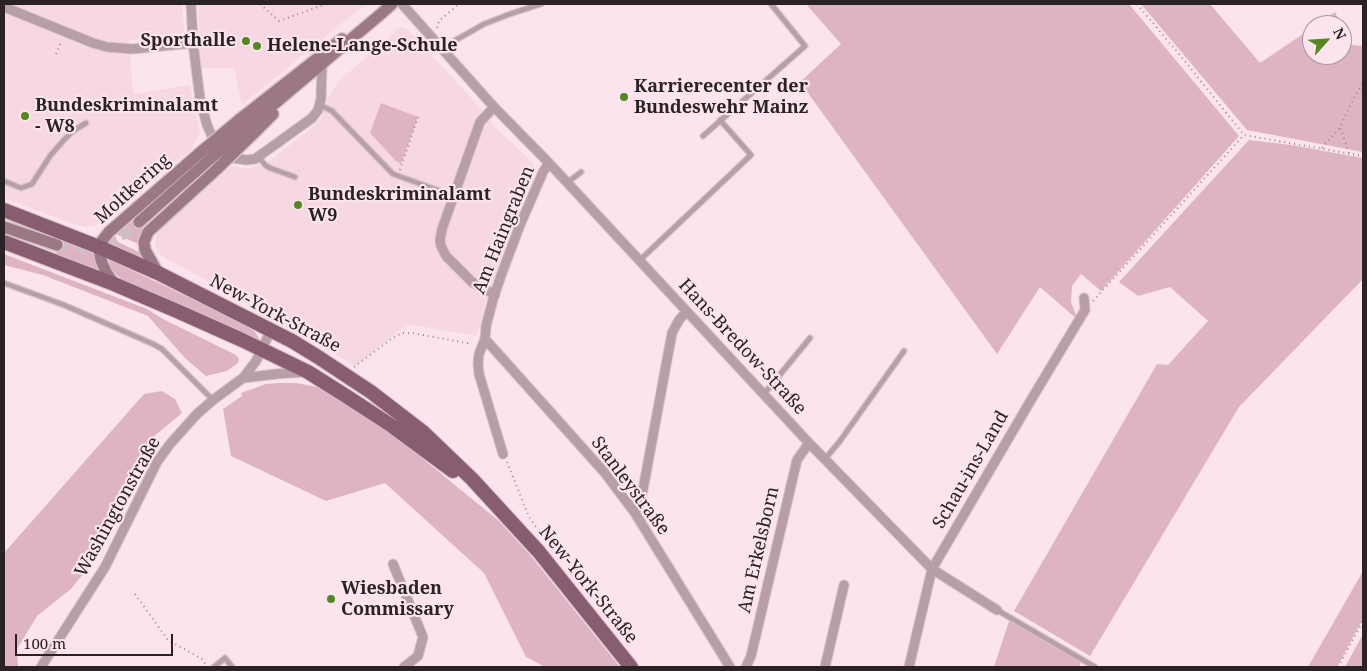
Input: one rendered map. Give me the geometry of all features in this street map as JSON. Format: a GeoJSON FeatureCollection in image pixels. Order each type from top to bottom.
{"type":"FeatureCollection","features":[{"type":"Feature","properties":{"kind":"main road","name":"New-York-Straße"},"geometry":{"type":"LineString","coordinates":[[4,210],[99,247],[158,273],[271,330],[331,365],[397,411],[448,455],[539,552],[631,667]]}},
{"type":"Feature","properties":{"kind":"main road","name":"New-York-Straße"},"geometry":{"type":"LineString","coordinates":[[4,242],[177,310],[308,372],[392,426],[445,464],[495,504]]}},
{"type":"Feature","properties":{"kind":"street"},"geometry":{"type":"LineString","coordinates":[[191,4],[193,43],[200,99],[207,125],[216,145],[224,153],[234,158],[249,160],[259,157],[312,118],[320,105],[322,65]]}},
{"type":"Feature","properties":{"kind":"street","name":"Moltkering"},"geometry":{"type":"LineString","coordinates":[[114,284],[103,266],[99,254],[99,247],[110,232],[206,155],[247,127],[322,65],[391,4]]}},
{"type":"Feature","properties":{"kind":"street","name":"Moltkering"},"geometry":{"type":"LineString","coordinates":[[247,127],[329,48],[391,4]]}},
{"type":"Feature","properties":{"kind":"street","name":"Hans-Bredow-Straße"},"geometry":{"type":"LineString","coordinates":[[402,4],[494,107],[549,163],[638,261],[809,443],[932,569],[997,610]]}},
{"type":"Feature","properties":{"kind":"street"},"geometry":{"type":"LineString","coordinates":[[4,7],[93,43],[106,46],[132,49],[193,43]]}},
{"type":"Feature","properties":{"kind":"street"},"geometry":{"type":"LineString","coordinates":[[494,107],[480,122],[441,235],[441,246],[446,256],[472,282],[495,295]]}},
{"type":"Feature","properties":{"kind":"street"},"geometry":{"type":"LineString","coordinates":[[158,273],[145,250],[144,242],[148,232],[218,168],[247,127]]}},
{"type":"Feature","properties":{"kind":"street","name":"Moltkering"},"geometry":{"type":"LineString","coordinates":[[140,222],[206,155]]}},
{"type":"Feature","properties":{"kind":"street","name":"Am Haingraben"},"geometry":{"type":"LineString","coordinates":[[503,454],[479,374],[478,364],[495,295],[520,225],[543,172],[549,163]]}},
{"type":"Feature","properties":{"kind":"street"},"geometry":{"type":"LineString","coordinates":[[4,227],[58,245]]}},
{"type":"Feature","properties":{"kind":"street"},"geometry":{"type":"LineString","coordinates":[[1084,298],[1085,310]]}},
{"type":"Feature","properties":{"kind":"street","name":"Schau-ins-Land"},"geometry":{"type":"LineString","coordinates":[[908,667],[932,569],[1085,310]]}},
{"type":"Feature","properties":{"kind":"street"},"geometry":{"type":"LineString","coordinates":[[635,514],[642,495],[672,333],[686,312]]}},
{"type":"Feature","properties":{"kind":"street","name":"Washingtonstraße"},"geometry":{"type":"LineString","coordinates":[[41,667],[105,567],[157,462],[183,428],[213,400],[243,378],[256,361],[271,330]]}},
{"type":"Feature","properties":{"kind":"street","name":"Stanleystraße"},"geometry":{"type":"LineString","coordinates":[[483,343],[605,473],[635,514],[730,667]]}},
{"type":"Feature","properties":{"kind":"street","name":"Washingtonstraße"},"geometry":{"type":"LineString","coordinates":[[243,378],[308,372]]}},
{"type":"Feature","properties":{"kind":"street","name":"Am Erkelsborn"},"geometry":{"type":"LineString","coordinates":[[746,667],[751,656],[797,460],[809,443]]}},
{"type":"Feature","properties":{"kind":"street"},"geometry":{"type":"LineString","coordinates":[[393,564],[423,637],[418,656],[404,667]]}},
{"type":"Feature","properties":{"kind":"street"},"geometry":{"type":"LineString","coordinates":[[825,667],[844,585]]}},
{"type":"Feature","properties":{"kind":"lane"},"geometry":{"type":"LineString","coordinates":[[443,50],[484,24],[541,4]]}},
{"type":"Feature","properties":{"kind":"lane"},"geometry":{"type":"LineString","coordinates":[[703,136],[805,46],[771,4]]}},
{"type":"Feature","properties":{"kind":"lane"},"geometry":{"type":"LineString","coordinates":[[320,105],[332,111],[393,174],[454,196]]}},
{"type":"Feature","properties":{"kind":"lane"},"geometry":{"type":"LineString","coordinates":[[638,261],[751,155],[720,120]]}},
{"type":"Feature","properties":{"kind":"lane"},"geometry":{"type":"LineString","coordinates":[[4,181],[21,188],[32,184],[50,156],[63,141],[73,131],[86,123]]}},
{"type":"Feature","properties":{"kind":"lane"},"geometry":{"type":"LineString","coordinates":[[259,157],[265,165],[295,177]]}},
{"type":"Feature","properties":{"kind":"lane"},"geometry":{"type":"LineString","coordinates":[[567,183],[580,172]]}},
{"type":"Feature","properties":{"kind":"lane"},"geometry":{"type":"LineString","coordinates":[[4,283],[64,305],[162,349],[213,400]]}},
{"type":"Feature","properties":{"kind":"lane"},"geometry":{"type":"LineString","coordinates":[[764,394],[810,338]]}},
{"type":"Feature","properties":{"kind":"lane"},"geometry":{"type":"LineString","coordinates":[[825,459],[840,442],[904,351]]}},
{"type":"Feature","properties":{"kind":"lane","name":"Hans-Bredow-Straße"},"geometry":{"type":"LineString","coordinates":[[997,610],[1095,667]]}},
{"type":"Feature","properties":{"kind":"lane"},"geometry":{"type":"LineString","coordinates":[[214,667],[226,658],[232,667]]}},
{"type":"Feature","properties":{"kind":"path"},"geometry":{"type":"LineString","coordinates":[[260,4],[279,21],[326,4]]}},
{"type":"Feature","properties":{"kind":"path"},"geometry":{"type":"LineString","coordinates":[[435,40],[439,21],[459,4]]}},
{"type":"Feature","properties":{"kind":"path"},"geometry":{"type":"LineString","coordinates":[[1137,4],[1244,135],[1363,156]]}},
{"type":"Feature","properties":{"kind":"path"},"geometry":{"type":"LineString","coordinates":[[56,54],[62,40]]}},
{"type":"Feature","properties":{"kind":"path"},"geometry":{"type":"LineString","coordinates":[[1322,149],[1340,127],[1363,83]]}},
{"type":"Feature","properties":{"kind":"path"},"geometry":{"type":"LineString","coordinates":[[398,177],[418,117]]}},
{"type":"Feature","properties":{"kind":"path"},"geometry":{"type":"LineString","coordinates":[[1340,127],[1349,153]]}},
{"type":"Feature","properties":{"kind":"path"},"geometry":{"type":"LineString","coordinates":[[1085,310],[1244,135]]}},
{"type":"Feature","properties":{"kind":"path"},"geometry":{"type":"LineString","coordinates":[[353,368],[402,333],[483,343]]}},
{"type":"Feature","properties":{"kind":"path"},"geometry":{"type":"LineString","coordinates":[[503,454],[529,517],[547,543]]}},
{"type":"Feature","properties":{"kind":"path"},"geometry":{"type":"LineString","coordinates":[[135,594],[168,640],[202,659],[208,667]]}},
{"type":"Feature","properties":{"kind":"path"},"geometry":{"type":"LineString","coordinates":[[1338,667],[1363,621]]}},
{"type":"Feature","properties":{"kind":"shaded area"},"geometry":{"type":"Polygon","coordinates":[[[4,4],[182,4],[184,29],[182,34],[129,40],[133,94],[190,85],[200,133],[191,150],[96,225],[79,226],[4,198],[4,4]]]}},
{"type":"Feature","properties":{"kind":"shaded area","name":"Helene-Lange-Schule"},"geometry":{"type":"Polygon","coordinates":[[[198,4],[367,4],[242,105],[234,68],[201,68],[198,4]]]}},
{"type":"Feature","properties":{"kind":"shaded area"},"geometry":{"type":"Polygon","coordinates":[[[806,4],[1129,4],[1239,136],[1101,291],[1081,274],[1072,286],[1071,302],[1078,320],[1040,287],[997,354],[800,82],[841,44],[806,4]]]}},
{"type":"Feature","properties":{"kind":"shaded area"},"geometry":{"type":"Polygon","coordinates":[[[1141,4],[1210,4],[1260,63],[1302,35],[1302,65],[1352,65],[1352,45],[1363,46],[1363,152],[1247,130],[1141,4]]]}},
{"type":"Feature","properties":{"kind":"shaded area"},"geometry":{"type":"Polygon","coordinates":[[[400,27],[407,29],[475,102],[493,125],[533,163],[534,168],[486,301],[476,336],[408,324],[355,366],[162,256],[157,251],[155,243],[158,232],[232,166],[250,168],[271,160],[315,125],[321,117],[328,98],[338,82],[400,27]]]}},
{"type":"Feature","properties":{"kind":"shaded area"},"geometry":{"type":"Polygon","coordinates":[[[381,103],[418,117],[401,164],[370,133],[381,103]]]}},
{"type":"Feature","properties":{"kind":"shaded area"},"geometry":{"type":"Polygon","coordinates":[[[1249,140],[1291,145],[1363,158],[1363,279],[1239,407],[1090,656],[1014,611],[1157,364],[1168,365],[1208,321],[1170,287],[1138,296],[1119,282],[1249,140]]]}},
{"type":"Feature","properties":{"kind":"shaded area"},"geometry":{"type":"Polygon","coordinates":[[[135,217],[145,228],[140,245],[116,234],[135,217]]]}},
{"type":"Feature","properties":{"kind":"shaded area"},"geometry":{"type":"Polygon","coordinates":[[[59,237],[97,253],[102,272],[56,255],[59,237]]]}},
{"type":"Feature","properties":{"kind":"shaded area"},"geometry":{"type":"Polygon","coordinates":[[[112,239],[141,253],[143,258],[110,244],[112,239]]]}},
{"type":"Feature","properties":{"kind":"shaded area"},"geometry":{"type":"Polygon","coordinates":[[[4,254],[147,309],[163,319],[236,355],[239,359],[238,363],[227,371],[206,376],[185,358],[148,316],[43,275],[4,265],[4,254]]]}},
{"type":"Feature","properties":{"kind":"shaded area"},"geometry":{"type":"Polygon","coordinates":[[[109,259],[243,324],[255,332],[260,340],[130,284],[114,272],[109,259]]]}},
{"type":"Feature","properties":{"kind":"shaded area"},"geometry":{"type":"Polygon","coordinates":[[[296,383],[322,388],[373,421],[417,454],[499,521],[531,556],[620,667],[545,667],[526,657],[484,573],[385,483],[326,501],[231,456],[223,409],[242,396],[241,393],[266,384],[296,383]]]}},
{"type":"Feature","properties":{"kind":"shaded area"},"geometry":{"type":"Polygon","coordinates":[[[162,391],[175,399],[182,413],[152,438],[91,564],[71,589],[37,616],[17,649],[18,667],[4,667],[4,553],[144,394],[162,391]]]}},
{"type":"Feature","properties":{"kind":"shaded area"},"geometry":{"type":"Polygon","coordinates":[[[1363,571],[1363,619],[1337,667],[1308,667],[1363,571]]]}},
{"type":"Feature","properties":{"kind":"shaded area"},"geometry":{"type":"Polygon","coordinates":[[[1010,618],[1081,662],[1079,667],[994,667],[1010,618]]]}},
{"type":"Feature","properties":{"kind":"shaded area"},"geometry":{"type":"Polygon","coordinates":[[[1363,634],[1363,667],[1345,667],[1363,634]]]}},
{"type":"Feature","properties":{"kind":"tunnel"},"geometry":{"type":"LineString","coordinates":[[57,245],[83,247],[102,243],[122,235],[139,222]]}},
{"type":"Feature","properties":{"kind":"place","name":"Sporthalle"},"geometry":{"type":"Point","coordinates":[246,41]}},
{"type":"Feature","properties":{"kind":"place","name":"Helene-Lange-Schule"},"geometry":{"type":"Point","coordinates":[257,46]}},
{"type":"Feature","properties":{"kind":"place","name":"Karrierecenter der Bundeswehr Mainz"},"geometry":{"type":"Point","coordinates":[624,97]}},
{"type":"Feature","properties":{"kind":"place","name":"Bundeskriminalamt - W8"},"geometry":{"type":"Point","coordinates":[25,116]}},
{"type":"Feature","properties":{"kind":"place","name":"Bundeskriminalamt W9"},"geometry":{"type":"Point","coordinates":[298,205]}},
{"type":"Feature","properties":{"kind":"place","name":"Wiesbaden Commissary"},"geometry":{"type":"Point","coordinates":[331,599]}}]}
